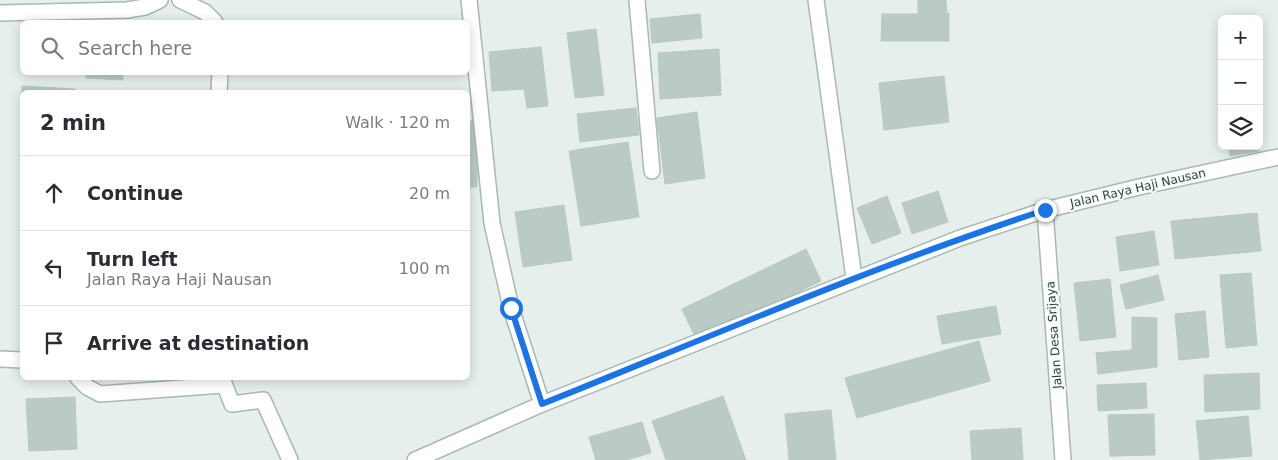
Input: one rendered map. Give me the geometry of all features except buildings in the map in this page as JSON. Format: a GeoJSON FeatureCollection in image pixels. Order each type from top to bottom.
{"type":"FeatureCollection","features":[{"type":"Feature","properties":{"kind":"street"},"geometry":{"type":"LineString","coordinates":[[0,13],[127,10],[145,7],[160,0]]}},
{"type":"Feature","properties":{"kind":"street"},"geometry":{"type":"LineString","coordinates":[[180,0],[204,12],[213,20]]}},
{"type":"Feature","properties":{"kind":"street"},"geometry":{"type":"LineString","coordinates":[[469,0],[492,223],[511,308],[542,404]]}},
{"type":"Feature","properties":{"kind":"street"},"geometry":{"type":"LineString","coordinates":[[637,0],[652,171]]}},
{"type":"Feature","properties":{"kind":"street"},"geometry":{"type":"LineString","coordinates":[[816,0],[854,278]]}},
{"type":"Feature","properties":{"kind":"street"},"geometry":{"type":"LineString","coordinates":[[219,90],[220,75]]}},
{"type":"Feature","properties":{"kind":"street","name":"Jalan Raya Haji Nausan"},"geometry":{"type":"LineString","coordinates":[[415,460],[542,404],[854,278],[960,238],[1045,210],[1139,187],[1278,157]]}},
{"type":"Feature","properties":{"kind":"street","name":"Jalan Desa Srijaya"},"geometry":{"type":"LineString","coordinates":[[1045,210],[1063,460]]}},
{"type":"Feature","properties":{"kind":"street"},"geometry":{"type":"LineString","coordinates":[[0,359],[20,360]]}},
{"type":"Feature","properties":{"kind":"street"},"geometry":{"type":"LineString","coordinates":[[80,380],[87,387],[100,394],[223,381],[232,404],[263,400],[290,460]]}},
{"type":"Feature","properties":{"kind":"route"},"geometry":{"type":"LineString","coordinates":[[511,308],[542,404],[854,278],[960,238],[1045,210]]}}]}
